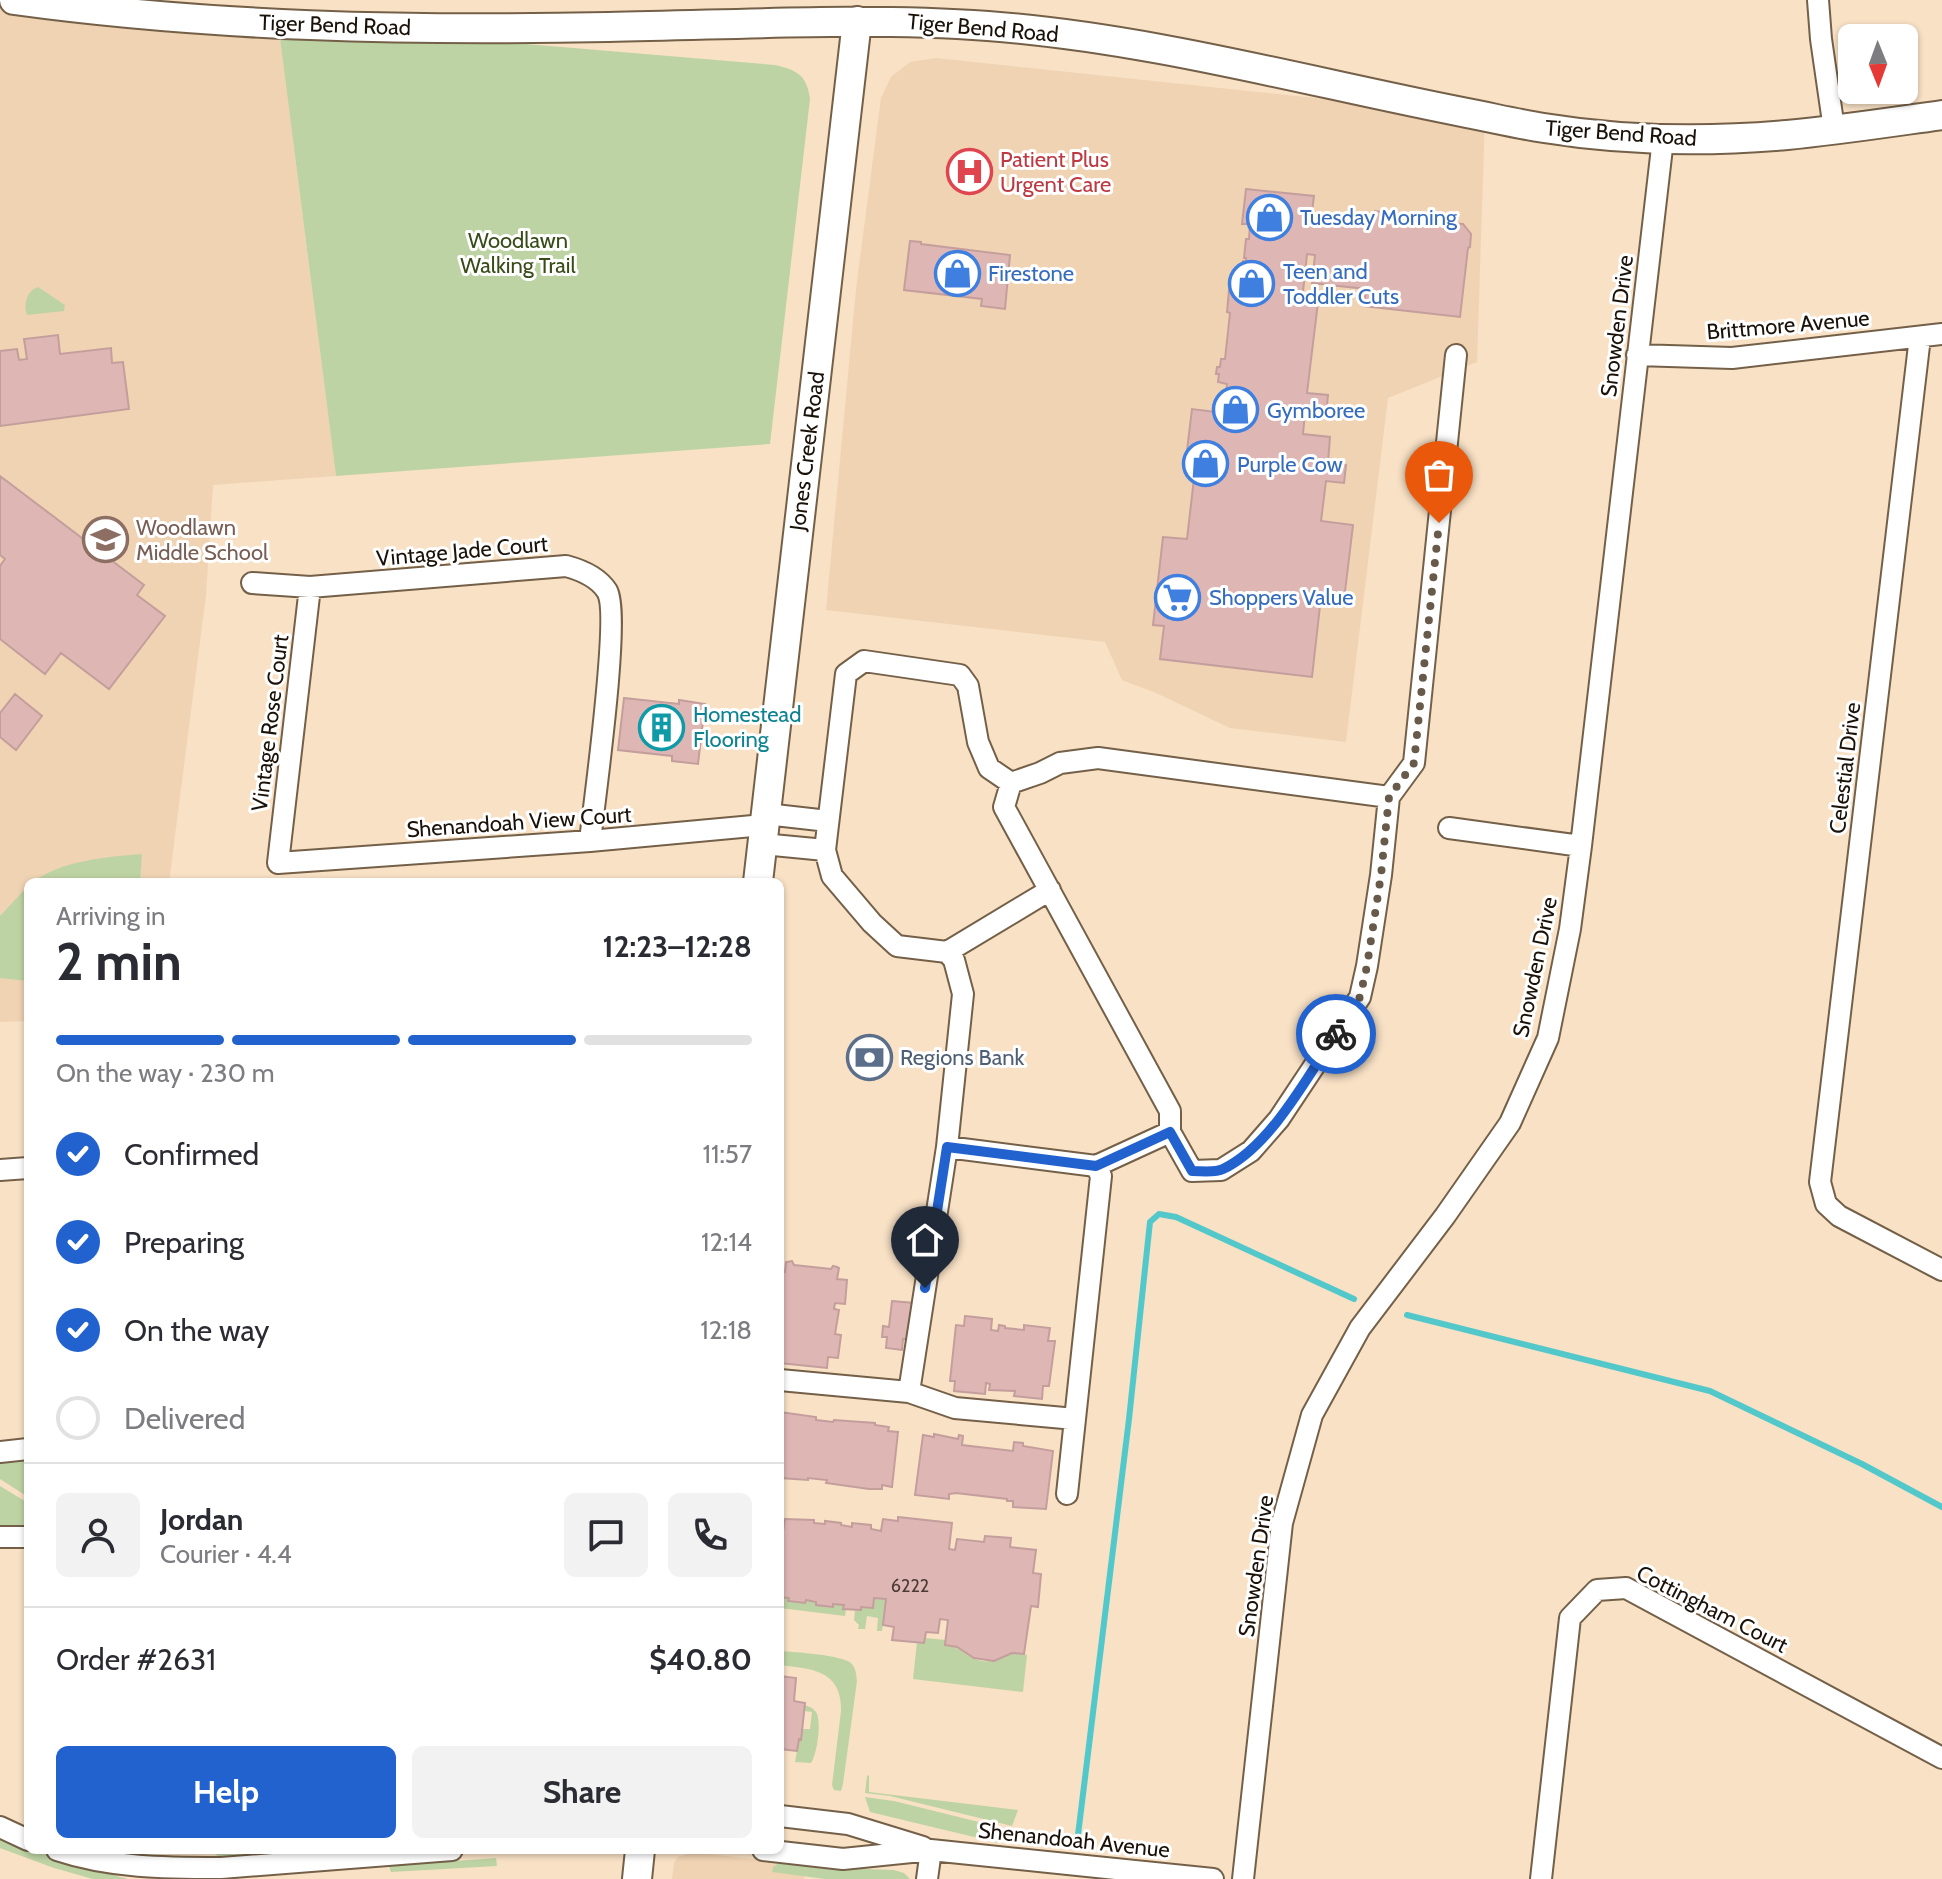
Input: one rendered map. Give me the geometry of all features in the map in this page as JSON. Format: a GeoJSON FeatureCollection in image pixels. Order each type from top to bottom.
{"type":"FeatureCollection","features":[{"type":"Feature","properties":{"kind":"main road","name":"Tiger Bend Road"},"geometry":{"type":"LineString","coordinates":[[14,0],[65,7],[179,8],[278,23],[424,28],[857,21],[994,27],[1109,40],[1215,59],[1547,129],[1663,139],[1788,135],[1942,115]]}},
{"type":"Feature","properties":{"kind":"main road","name":"Jones Creek Road"},"geometry":{"type":"LineString","coordinates":[[758,878],[857,21]]}},
{"type":"Feature","properties":{"kind":"main road"},"geometry":{"type":"LineString","coordinates":[[637,1879],[640,1854]]}},
{"type":"Feature","properties":{"kind":"street"},"geometry":{"type":"LineString","coordinates":[[1818,0],[1834,129]]}},
{"type":"Feature","properties":{"kind":"street","name":"Snowden Drive"},"geometry":{"type":"LineString","coordinates":[[1243,1879],[1282,1523],[1312,1415],[1360,1328],[1445,1216],[1510,1123],[1548,1038],[1570,929],[1581,846],[1663,139]]}},
{"type":"Feature","properties":{"kind":"street","name":"Brittmore Avenue"},"geometry":{"type":"LineString","coordinates":[[1637,355],[1732,358],[1942,334]]}},
{"type":"Feature","properties":{"kind":"street","name":"Celestial Drive"},"geometry":{"type":"LineString","coordinates":[[1920,337],[1820,1182],[1826,1204],[1839,1216],[1942,1270]]}},
{"type":"Feature","properties":{"kind":"street"},"geometry":{"type":"LineString","coordinates":[[1011,783],[1004,807],[1170,1111],[1170,1132],[1192,1171],[1221,1170],[1251,1151],[1279,1119],[1360,997],[1379,890],[1389,797],[1414,763],[1456,355]]}},
{"type":"Feature","properties":{"kind":"street","name":"Vintage Jade Court"},"geometry":{"type":"LineString","coordinates":[[252,583],[310,587],[566,566],[582,570],[595,579],[608,592],[612,608],[607,697],[590,841]]}},
{"type":"Feature","properties":{"kind":"street","name":"Vintage Rose Court"},"geometry":{"type":"LineString","coordinates":[[278,863],[310,587]]}},
{"type":"Feature","properties":{"kind":"street"},"geometry":{"type":"LineString","coordinates":[[1011,783],[989,768],[978,742],[968,686],[960,675],[864,661],[846,674],[825,850],[832,876],[872,923],[897,946],[947,952],[1050,890]]}},
{"type":"Feature","properties":{"kind":"street"},"geometry":{"type":"LineString","coordinates":[[1011,783],[1060,763],[1098,758],[1389,797]]}},
{"type":"Feature","properties":{"kind":"street"},"geometry":{"type":"LineString","coordinates":[[764,828],[828,821]]}},
{"type":"Feature","properties":{"kind":"street"},"geometry":{"type":"LineString","coordinates":[[764,828],[825,850]]}},
{"type":"Feature","properties":{"kind":"street","name":"Shenandoah View Court"},"geometry":{"type":"LineString","coordinates":[[278,863],[764,828]]}},
{"type":"Feature","properties":{"kind":"street"},"geometry":{"type":"LineString","coordinates":[[1449,828],[1581,846]]}},
{"type":"Feature","properties":{"kind":"street"},"geometry":{"type":"LineString","coordinates":[[909,1392],[947,1147],[963,994],[954,960],[947,952]]}},
{"type":"Feature","properties":{"kind":"street"},"geometry":{"type":"LineString","coordinates":[[947,1147],[1096,1166],[1170,1132]]}},
{"type":"Feature","properties":{"kind":"street"},"geometry":{"type":"LineString","coordinates":[[1067,1494],[1101,1176],[1096,1166]]}},
{"type":"Feature","properties":{"kind":"street"},"geometry":{"type":"LineString","coordinates":[[0,1170],[24,1168]]}},
{"type":"Feature","properties":{"kind":"street"},"geometry":{"type":"LineString","coordinates":[[784,1380],[909,1392],[955,1408],[1075,1419]]}},
{"type":"Feature","properties":{"kind":"street"},"geometry":{"type":"LineString","coordinates":[[0,1452],[24,1449]]}},
{"type":"Feature","properties":{"kind":"street"},"geometry":{"type":"LineString","coordinates":[[0,1537],[24,1537]]}},
{"type":"Feature","properties":{"kind":"street","name":"Cottingham Court"},"geometry":{"type":"LineString","coordinates":[[1541,1879],[1570,1618],[1597,1590],[1626,1588],[1942,1758]]}},
{"type":"Feature","properties":{"kind":"street","name":"Shenandoah Avenue"},"geometry":{"type":"LineString","coordinates":[[784,1816],[848,1824],[931,1850],[1213,1879]]}},
{"type":"Feature","properties":{"kind":"street"},"geometry":{"type":"LineString","coordinates":[[0,1820],[24,1824]]}},
{"type":"Feature","properties":{"kind":"street"},"geometry":{"type":"LineString","coordinates":[[0,1827],[24,1838]]}},
{"type":"Feature","properties":{"kind":"street"},"geometry":{"type":"LineString","coordinates":[[927,1879],[931,1850]]}},
{"type":"Feature","properties":{"kind":"street","name":"Shenandoah Avenue"},"geometry":{"type":"LineString","coordinates":[[784,1852],[843,1859],[931,1850]]}},
{"type":"Feature","properties":{"kind":"street"},"geometry":{"type":"LineString","coordinates":[[73,1854],[147,1868],[221,1868],[401,1854]]}},
{"type":"Feature","properties":{"kind":"shaded area","name":"Woodlawn Middle School"},"geometry":{"type":"Polygon","coordinates":[[[0,0],[278,23],[336,476],[213,485],[206,595],[170,878],[24,878],[24,1021],[0,1022],[0,0]]]}},
{"type":"Feature","properties":{"kind":"shaded area"},"geometry":{"type":"Polygon","coordinates":[[[936,58],[1485,116],[1477,362],[1388,398],[1346,742],[1230,728],[1122,680],[1105,642],[826,610],[856,289],[881,98],[891,77],[910,62],[936,58]]]}},
{"type":"Feature","properties":{"kind":"shaded area"},"geometry":{"type":"Polygon","coordinates":[[[710,1854],[806,1865],[804,1879],[672,1879],[678,1857],[710,1854]]]}},
{"type":"Feature","properties":{"kind":"green space","name":"Woodlawn Walking Trail"},"geometry":{"type":"Polygon","coordinates":[[[278,23],[775,65],[800,75],[810,99],[770,444],[336,476],[278,23]]]}},
{"type":"Feature","properties":{"kind":"green space"},"geometry":{"type":"Polygon","coordinates":[[[38,287],[65,305],[64,311],[27,315],[27,298],[38,287]]]}},
{"type":"Feature","properties":{"kind":"green space"},"geometry":{"type":"Polygon","coordinates":[[[142,854],[140,878],[40,878],[71,864],[142,854]]]}},
{"type":"Feature","properties":{"kind":"green space"},"geometry":{"type":"Polygon","coordinates":[[[24,890],[24,981],[0,978],[0,916],[24,890]]]}},
{"type":"Feature","properties":{"kind":"green space"},"geometry":{"type":"Polygon","coordinates":[[[24,1456],[24,1494],[0,1479],[0,1459],[24,1456]]]}},
{"type":"Feature","properties":{"kind":"green space"},"geometry":{"type":"Polygon","coordinates":[[[0,1486],[24,1501],[24,1529],[0,1529],[0,1486]]]}},
{"type":"Feature","properties":{"kind":"green space"},"geometry":{"type":"Polygon","coordinates":[[[784,1597],[789,1598],[789,1601],[816,1602],[816,1605],[844,1605],[845,1616],[784,1608],[784,1597]]]}},
{"type":"Feature","properties":{"kind":"green space"},"geometry":{"type":"Polygon","coordinates":[[[874,1598],[886,1599],[882,1631],[877,1631],[878,1618],[867,1616],[865,1629],[858,1629],[859,1625],[854,1620],[855,1610],[873,1608],[874,1598]]]}},
{"type":"Feature","properties":{"kind":"green space"},"geometry":{"type":"Polygon","coordinates":[[[925,1638],[946,1640],[946,1645],[982,1661],[992,1661],[1014,1653],[1027,1655],[1023,1692],[913,1679],[917,1642],[924,1643],[925,1638]]]}},
{"type":"Feature","properties":{"kind":"green space"},"geometry":{"type":"Polygon","coordinates":[[[784,1651],[838,1658],[851,1663],[855,1669],[857,1681],[841,1791],[834,1790],[832,1785],[840,1697],[831,1679],[803,1668],[784,1666],[784,1651]]]}},
{"type":"Feature","properties":{"kind":"green space"},"geometry":{"type":"Polygon","coordinates":[[[805,1705],[816,1712],[819,1723],[817,1746],[811,1763],[795,1762],[802,1729],[810,1729],[812,1712],[804,1711],[805,1705]]]}},
{"type":"Feature","properties":{"kind":"green space"},"geometry":{"type":"Polygon","coordinates":[[[869,1775],[869,1792],[1018,1810],[1012,1826],[890,1796],[865,1793],[869,1775]]]}},
{"type":"Feature","properties":{"kind":"green space"},"geometry":{"type":"Polygon","coordinates":[[[865,1797],[894,1801],[1011,1830],[999,1843],[870,1812],[865,1797]]]}},
{"type":"Feature","properties":{"kind":"green space"},"geometry":{"type":"Polygon","coordinates":[[[0,1838],[24,1847],[24,1854],[44,1854],[128,1879],[93,1879],[0,1848],[0,1838]]]}},
{"type":"Feature","properties":{"kind":"green space"},"geometry":{"type":"Polygon","coordinates":[[[215,1854],[279,1854],[222,1858],[215,1854]]]}},
{"type":"Feature","properties":{"kind":"green space"},"geometry":{"type":"Polygon","coordinates":[[[496,1858],[497,1866],[391,1872],[389,1866],[496,1858]]]}},
{"type":"Feature","properties":{"kind":"green space"},"geometry":{"type":"Polygon","coordinates":[[[781,1862],[894,1870],[910,1879],[825,1879],[772,1872],[773,1867],[781,1862]]]}},
{"type":"Feature","properties":{"kind":"building"},"geometry":{"type":"Polygon","coordinates":[[[1246,189],[1314,196],[1312,212],[1374,220],[1375,211],[1411,215],[1410,220],[1463,224],[1471,234],[1460,317],[1364,306],[1366,289],[1312,283],[1315,255],[1307,254],[1302,301],[1318,302],[1307,393],[1328,395],[1326,415],[1305,413],[1303,434],[1330,437],[1328,463],[1346,465],[1344,483],[1326,481],[1321,521],[1353,525],[1344,600],[1321,597],[1312,677],[1160,659],[1164,626],[1153,625],[1163,537],[1187,539],[1196,461],[1186,459],[1192,409],[1224,413],[1227,384],[1218,382],[1219,374],[1216,374],[1221,359],[1225,359],[1229,290],[1232,290],[1235,273],[1244,274],[1245,271],[1241,271],[1243,261],[1246,262],[1246,239],[1249,239],[1250,224],[1242,224],[1246,189]]]}},
{"type":"Feature","properties":{"kind":"building","name":"Firestone"},"geometry":{"type":"Polygon","coordinates":[[[910,241],[1010,255],[1005,309],[981,306],[982,299],[904,290],[910,241]]]}},
{"type":"Feature","properties":{"kind":"building"},"geometry":{"type":"Polygon","coordinates":[[[58,335],[60,354],[111,348],[112,363],[123,362],[129,409],[0,426],[0,351],[17,349],[19,360],[27,359],[24,339],[58,335]]]}},
{"type":"Feature","properties":{"kind":"building"},"geometry":{"type":"Polygon","coordinates":[[[0,476],[144,585],[137,595],[165,616],[109,689],[61,653],[45,674],[0,639],[0,566],[5,559],[0,555],[0,476]]]}},
{"type":"Feature","properties":{"kind":"building"},"geometry":{"type":"Polygon","coordinates":[[[15,694],[42,716],[16,750],[0,737],[0,713],[15,694]]]}},
{"type":"Feature","properties":{"kind":"building","name":"Homestead Flooring"},"geometry":{"type":"Polygon","coordinates":[[[624,698],[705,704],[698,764],[672,761],[672,756],[618,750],[624,698]]]}},
{"type":"Feature","properties":{"kind":"building"},"geometry":{"type":"Polygon","coordinates":[[[786,1262],[831,1269],[837,1267],[837,1279],[847,1280],[845,1304],[835,1303],[834,1309],[839,1310],[835,1334],[841,1335],[838,1358],[828,1357],[827,1368],[784,1363],[786,1262]]]}},
{"type":"Feature","properties":{"kind":"building"},"geometry":{"type":"Polygon","coordinates":[[[892,1301],[914,1303],[909,1340],[903,1339],[902,1350],[886,1348],[887,1337],[882,1337],[883,1326],[889,1327],[892,1301]]]}},
{"type":"Feature","properties":{"kind":"building"},"geometry":{"type":"Polygon","coordinates":[[[965,1316],[992,1319],[991,1330],[998,1331],[999,1325],[1024,1330],[1024,1325],[1050,1328],[1048,1341],[1055,1341],[1049,1386],[1043,1386],[1042,1399],[1014,1396],[1015,1391],[989,1390],[990,1384],[986,1383],[985,1394],[954,1391],[955,1381],[950,1381],[956,1325],[964,1326],[965,1316]]]}},
{"type":"Feature","properties":{"kind":"building"},"geometry":{"type":"Polygon","coordinates":[[[784,1413],[833,1422],[875,1423],[889,1427],[888,1431],[898,1432],[892,1487],[882,1485],[882,1489],[869,1489],[826,1483],[827,1480],[784,1478],[784,1413]]]}},
{"type":"Feature","properties":{"kind":"building"},"geometry":{"type":"Polygon","coordinates":[[[934,1434],[958,1439],[959,1435],[963,1436],[962,1445],[1013,1451],[1014,1442],[1053,1451],[1046,1509],[1013,1507],[1013,1501],[1007,1499],[956,1493],[949,1494],[949,1499],[915,1495],[923,1435],[934,1437],[934,1434]]]}},
{"type":"Feature","properties":{"kind":"building"},"geometry":{"type":"Polygon","coordinates":[[[898,1517],[952,1523],[949,1549],[955,1550],[957,1539],[984,1542],[985,1536],[1011,1538],[1010,1547],[1036,1550],[1033,1573],[1041,1574],[1038,1607],[1031,1606],[1024,1654],[1012,1653],[994,1661],[974,1658],[957,1647],[945,1645],[948,1620],[940,1619],[938,1633],[926,1632],[924,1643],[892,1640],[894,1627],[883,1625],[886,1599],[874,1598],[873,1608],[861,1607],[861,1610],[843,1609],[844,1605],[816,1605],[816,1602],[806,1600],[805,1603],[788,1601],[789,1598],[784,1597],[785,1519],[814,1520],[814,1523],[825,1524],[825,1521],[852,1527],[852,1523],[871,1525],[871,1529],[881,1531],[883,1519],[898,1521],[898,1517]]]}},
{"type":"Feature","properties":{"kind":"building"},"geometry":{"type":"Polygon","coordinates":[[[784,1676],[796,1678],[794,1701],[805,1703],[797,1751],[784,1749],[784,1676]]]}},
{"type":"Feature","properties":{"kind":"waterway"},"geometry":{"type":"LineString","coordinates":[[1078,1835],[1150,1222],[1159,1214],[1176,1217],[1354,1299]]}},
{"type":"Feature","properties":{"kind":"waterway"},"geometry":{"type":"LineString","coordinates":[[1407,1315],[1710,1391],[1862,1464],[1942,1507]]}},
{"type":"Feature","properties":{"kind":"way so far"},"geometry":{"type":"LineString","coordinates":[[1336,1034],[1360,997],[1367,966],[1389,797],[1414,763],[1439,523]]}},
{"type":"Feature","properties":{"kind":"place","name":"Patient Plus Urgent Care"},"geometry":{"type":"Point","coordinates":[969,172]}},
{"type":"Feature","properties":{"kind":"place","name":"Tuesday Morning"},"geometry":{"type":"Point","coordinates":[1269,217]}},
{"type":"Feature","properties":{"kind":"place","name":"Firestone"},"geometry":{"type":"Point","coordinates":[957,273]}},
{"type":"Feature","properties":{"kind":"place","name":"Teen and Toddler Cuts"},"geometry":{"type":"Point","coordinates":[1252,284]}},
{"type":"Feature","properties":{"kind":"place","name":"Gymboree"},"geometry":{"type":"Point","coordinates":[1236,410]}},
{"type":"Feature","properties":{"kind":"place","name":"Purple Cow"},"geometry":{"type":"Point","coordinates":[1206,464]}},
{"type":"Feature","properties":{"kind":"place","name":"Woodlawn Middle School"},"geometry":{"type":"Point","coordinates":[105,540]}},
{"type":"Feature","properties":{"kind":"place","name":"Shoppers Value"},"geometry":{"type":"Point","coordinates":[1178,597]}},
{"type":"Feature","properties":{"kind":"place","name":"Homestead Flooring"},"geometry":{"type":"Point","coordinates":[662,727]}},
{"type":"Feature","properties":{"kind":"place","name":"Regions Bank"},"geometry":{"type":"Point","coordinates":[869,1057]}},
{"type":"Feature","properties":{"kind":"route"},"geometry":{"type":"LineString","coordinates":[[925,1288],[947,1147],[1096,1166],[1170,1132],[1192,1171],[1221,1170],[1251,1151],[1279,1119],[1336,1034]]}}]}
